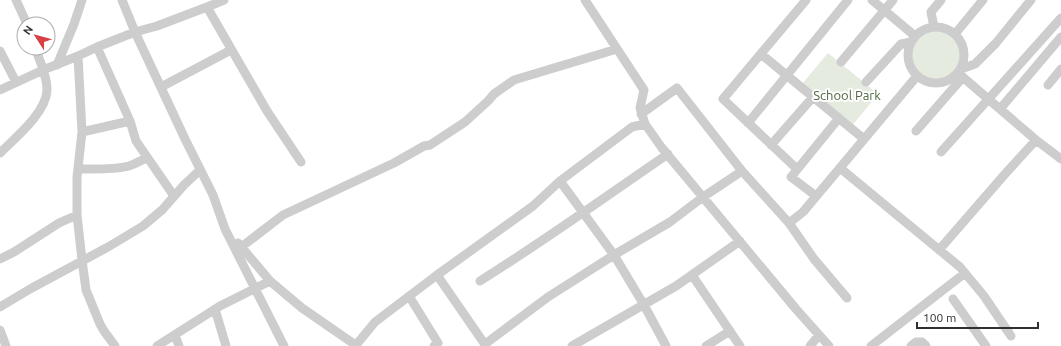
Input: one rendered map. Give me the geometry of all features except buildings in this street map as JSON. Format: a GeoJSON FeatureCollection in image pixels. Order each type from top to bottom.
{"type":"FeatureCollection","features":[{"type":"Feature","properties":{"kind":"street"},"geometry":{"type":"LineString","coordinates":[[16,0],[23,16]]}},
{"type":"Feature","properties":{"kind":"street"},"geometry":{"type":"LineString","coordinates":[[57,65],[82,0]]}},
{"type":"Feature","properties":{"kind":"street"},"geometry":{"type":"LineString","coordinates":[[122,0],[135,32],[212,195],[225,229],[239,249],[270,281],[302,308],[357,346],[375,322],[533,206],[560,181],[632,127],[645,124]]}},
{"type":"Feature","properties":{"kind":"street"},"geometry":{"type":"LineString","coordinates":[[0,90],[97,47],[224,0]]}},
{"type":"Feature","properties":{"kind":"street"},"geometry":{"type":"LineString","coordinates":[[584,0],[644,90],[640,108],[645,124],[703,197],[796,309],[829,346]]}},
{"type":"Feature","properties":{"kind":"street"},"geometry":{"type":"LineString","coordinates":[[797,169],[723,99],[806,0]]}},
{"type":"Feature","properties":{"kind":"street"},"geometry":{"type":"LineString","coordinates":[[748,123],[848,0]]}},
{"type":"Feature","properties":{"kind":"street"},"geometry":{"type":"LineString","coordinates":[[872,0],[913,39]]}},
{"type":"Feature","properties":{"kind":"street"},"geometry":{"type":"LineString","coordinates":[[841,62],[893,0]]}},
{"type":"Feature","properties":{"kind":"street"},"geometry":{"type":"LineString","coordinates":[[934,27],[931,12],[941,0]]}},
{"type":"Feature","properties":{"kind":"street"},"geometry":{"type":"LineString","coordinates":[[955,34],[983,0]]}},
{"type":"Feature","properties":{"kind":"street"},"geometry":{"type":"LineString","coordinates":[[913,39],[908,52],[912,71],[927,82],[939,84],[951,80],[975,64],[996,43],[1032,0]]}},
{"type":"Feature","properties":{"kind":"street"},"geometry":{"type":"LineString","coordinates":[[208,7],[231,50],[267,111],[300,162]]}},
{"type":"Feature","properties":{"kind":"street"},"geometry":{"type":"LineString","coordinates":[[940,152],[1061,18]]}},
{"type":"Feature","properties":{"kind":"street"},"geometry":{"type":"LineString","coordinates":[[866,82],[901,44],[913,39],[924,29],[944,27],[955,34],[959,38],[964,49],[964,61],[961,73],[916,131]]}},
{"type":"Feature","properties":{"kind":"street"},"geometry":{"type":"LineString","coordinates":[[1000,109],[1061,38]]}},
{"type":"Feature","properties":{"kind":"street"},"geometry":{"type":"LineString","coordinates":[[97,47],[130,121],[136,141],[174,196]]}},
{"type":"Feature","properties":{"kind":"street"},"geometry":{"type":"LineString","coordinates":[[239,249],[283,215],[394,163],[424,146],[430,145],[465,122],[494,94],[514,80],[617,49]]}},
{"type":"Feature","properties":{"kind":"street"},"geometry":{"type":"LineString","coordinates":[[161,87],[231,50]]}},
{"type":"Feature","properties":{"kind":"street"},"geometry":{"type":"LineString","coordinates":[[0,51],[16,82]]}},
{"type":"Feature","properties":{"kind":"street"},"geometry":{"type":"LineString","coordinates":[[761,54],[864,139]]}},
{"type":"Feature","properties":{"kind":"street"},"geometry":{"type":"LineString","coordinates":[[0,153],[39,113],[46,100],[47,88],[44,70],[39,56]]}},
{"type":"Feature","properties":{"kind":"street"},"geometry":{"type":"LineString","coordinates":[[78,56],[82,132],[77,177],[77,215],[82,260],[86,290],[100,324],[116,346]]}},
{"type":"Feature","properties":{"kind":"street"},"geometry":{"type":"LineString","coordinates":[[1048,85],[1061,69]]}},
{"type":"Feature","properties":{"kind":"street"},"geometry":{"type":"LineString","coordinates":[[961,73],[988,99],[1061,160]]}},
{"type":"Feature","properties":{"kind":"street"},"geometry":{"type":"LineString","coordinates":[[789,224],[803,212],[917,76]]}},
{"type":"Feature","properties":{"kind":"street"},"geometry":{"type":"LineString","coordinates":[[641,114],[678,88],[742,171],[789,224],[814,259],[847,298]]}},
{"type":"Feature","properties":{"kind":"street"},"geometry":{"type":"LineString","coordinates":[[771,145],[813,97]]}},
{"type":"Feature","properties":{"kind":"street"},"geometry":{"type":"LineString","coordinates":[[816,196],[791,177],[839,118]]}},
{"type":"Feature","properties":{"kind":"street"},"geometry":{"type":"LineString","coordinates":[[82,132],[130,121]]}},
{"type":"Feature","properties":{"kind":"street"},"geometry":{"type":"LineString","coordinates":[[940,250],[1036,140]]}},
{"type":"Feature","properties":{"kind":"street"},"geometry":{"type":"LineString","coordinates":[[480,281],[528,251],[668,154]]}},
{"type":"Feature","properties":{"kind":"street"},"geometry":{"type":"LineString","coordinates":[[78,169],[123,167],[147,158]]}},
{"type":"Feature","properties":{"kind":"street"},"geometry":{"type":"LineString","coordinates":[[840,168],[960,267],[984,296],[1011,336]]}},
{"type":"Feature","properties":{"kind":"street"},"geometry":{"type":"LineString","coordinates":[[0,307],[143,226],[162,210],[184,185],[200,170]]}},
{"type":"Feature","properties":{"kind":"street"},"geometry":{"type":"LineString","coordinates":[[437,276],[485,345],[548,297],[614,255],[670,222],[703,197],[742,171]]}},
{"type":"Feature","properties":{"kind":"street"},"geometry":{"type":"LineString","coordinates":[[560,181],[614,255],[644,305],[666,346]]}},
{"type":"Feature","properties":{"kind":"street"},"geometry":{"type":"LineString","coordinates":[[0,259],[14,252],[59,223],[77,215]]}},
{"type":"Feature","properties":{"kind":"street"},"geometry":{"type":"LineString","coordinates":[[572,346],[692,276],[740,241]]}},
{"type":"Feature","properties":{"kind":"street"},"geometry":{"type":"LineString","coordinates":[[239,249],[255,288],[284,346]]}},
{"type":"Feature","properties":{"kind":"street"},"geometry":{"type":"LineString","coordinates":[[871,346],[965,273]]}},
{"type":"Feature","properties":{"kind":"street"},"geometry":{"type":"LineString","coordinates":[[692,276],[740,346]]}},
{"type":"Feature","properties":{"kind":"street"},"geometry":{"type":"LineString","coordinates":[[157,346],[215,309],[270,281]]}},
{"type":"Feature","properties":{"kind":"street"},"geometry":{"type":"LineString","coordinates":[[409,296],[438,343],[434,346]]}},
{"type":"Feature","properties":{"kind":"street"},"geometry":{"type":"LineString","coordinates":[[953,299],[986,346]]}},
{"type":"Feature","properties":{"kind":"street"},"geometry":{"type":"LineString","coordinates":[[215,309],[226,346]]}},
{"type":"Feature","properties":{"kind":"street"},"geometry":{"type":"LineString","coordinates":[[0,330],[6,346]]}},
{"type":"Feature","properties":{"kind":"street"},"geometry":{"type":"LineString","coordinates":[[706,346],[730,331]]}},
{"type":"Feature","properties":{"kind":"street"},"geometry":{"type":"LineString","coordinates":[[175,335],[179,346]]}},
{"type":"Feature","properties":{"kind":"street"},"geometry":{"type":"LineString","coordinates":[[810,346],[819,335]]}},
{"type":"Feature","properties":{"kind":"street"},"geometry":{"type":"LineString","coordinates":[[911,346],[916,342],[922,342],[926,346]]}},
{"type":"Feature","properties":{"kind":"green space"},"geometry":{"type":"Polygon","coordinates":[[[935,30],[943,31],[950,36],[958,44],[961,55],[960,66],[953,74],[944,78],[933,79],[924,76],[917,70],[911,58],[914,45],[918,38],[935,30]]]}},
{"type":"Feature","properties":{"kind":"green space","name":"School Park"},"geometry":{"type":"Polygon","coordinates":[[[828,53],[878,94],[851,127],[802,84],[828,53]]]}}]}
